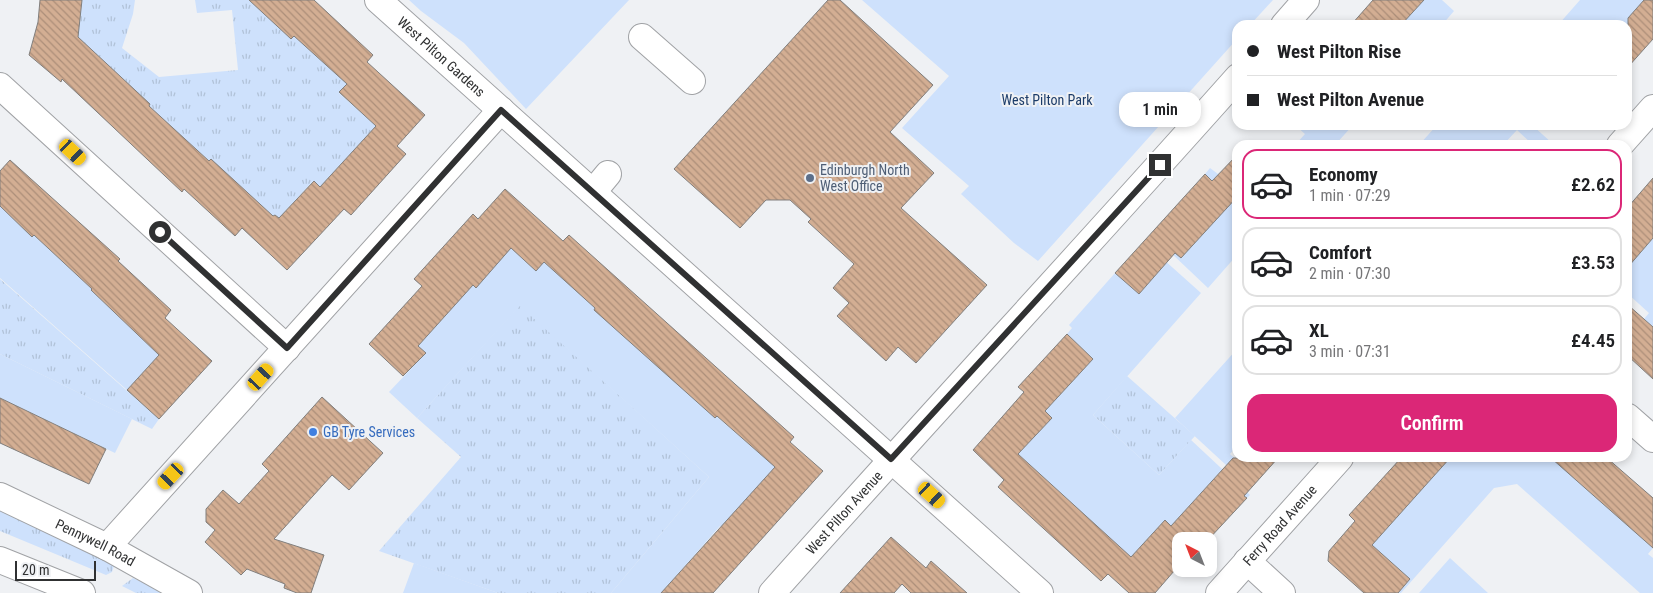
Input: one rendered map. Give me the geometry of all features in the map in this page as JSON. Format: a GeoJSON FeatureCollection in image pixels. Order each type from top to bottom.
{"type":"FeatureCollection","features":[{"type":"Feature","properties":{"kind":"street","name":"West Pilton Gardens"},"geometry":{"type":"LineString","coordinates":[[378,0],[501,110],[600,183],[891,459],[1040,593]]}},
{"type":"Feature","properties":{"kind":"street"},"geometry":{"type":"LineString","coordinates":[[1288,20],[1306,0]]}},
{"type":"Feature","properties":{"kind":"street"},"geometry":{"type":"LineString","coordinates":[[642,37],[692,81]]}},
{"type":"Feature","properties":{"kind":"street","name":"West Pilton Avenue"},"geometry":{"type":"LineString","coordinates":[[772,593],[891,459],[1134,194],[1232,84]]}},
{"type":"Feature","properties":{"kind":"street"},"geometry":{"type":"LineString","coordinates":[[0,86],[287,348]]}},
{"type":"Feature","properties":{"kind":"street"},"geometry":{"type":"LineString","coordinates":[[1624,140],[1653,108]]}},
{"type":"Feature","properties":{"kind":"street"},"geometry":{"type":"LineString","coordinates":[[107,547],[501,110]]}},
{"type":"Feature","properties":{"kind":"street"},"geometry":{"type":"LineString","coordinates":[[1632,421],[1653,439]]}},
{"type":"Feature","properties":{"kind":"street","name":"Ferry Road Avenue"},"geometry":{"type":"LineString","coordinates":[[1219,593],[1336,462]]}},
{"type":"Feature","properties":{"kind":"street","name":"Pennywell Road"},"geometry":{"type":"LineString","coordinates":[[0,496],[107,547],[189,593]]}},
{"type":"Feature","properties":{"kind":"street"},"geometry":{"type":"LineString","coordinates":[[0,560],[76,592]]}},
{"type":"Feature","properties":{"kind":"street"},"geometry":{"type":"LineString","coordinates":[[1247,561],[1282,593]]}},
{"type":"Feature","properties":{"kind":"green space"},"geometry":{"type":"Polygon","coordinates":[[[81,0],[135,0],[133,14],[122,48],[159,77],[238,70],[232,10],[197,13],[195,0],[249,0],[294,36],[347,84],[339,93],[376,126],[320,187],[313,181],[279,218],[275,215],[273,216],[209,161],[100,58],[76,43],[81,0]]]}},
{"type":"Feature","properties":{"kind":"green space"},"geometry":{"type":"Polygon","coordinates":[[[409,0],[629,0],[526,109],[464,43],[409,0]]]}},
{"type":"Feature","properties":{"kind":"green space","name":"West Pilton Park"},"geometry":{"type":"Polygon","coordinates":[[[862,0],[1273,0],[1255,20],[1232,20],[1232,45],[1038,261],[1014,243],[961,194],[969,186],[902,128],[949,76],[862,0]]]}},
{"type":"Feature","properties":{"kind":"green space"},"geometry":{"type":"Polygon","coordinates":[[[1424,0],[1442,0],[1454,11],[1446,20],[1406,20],[1424,0]]]}},
{"type":"Feature","properties":{"kind":"green space"},"geometry":{"type":"Polygon","coordinates":[[[1580,0],[1644,0],[1645,47],[1632,35],[1632,20],[1562,20],[1580,0]]]}},
{"type":"Feature","properties":{"kind":"green space"},"geometry":{"type":"Polygon","coordinates":[[[1301,130],[1348,130],[1340,140],[1300,140],[1305,134],[1301,130]]]}},
{"type":"Feature","properties":{"kind":"green space"},"geometry":{"type":"Polygon","coordinates":[[[1432,130],[1517,130],[1508,140],[1424,140],[1432,130]]]}},
{"type":"Feature","properties":{"kind":"green space"},"geometry":{"type":"Polygon","coordinates":[[[1517,130],[1538,130],[1549,140],[1528,140],[1517,130]]]}},
{"type":"Feature","properties":{"kind":"green space"},"geometry":{"type":"Polygon","coordinates":[[[1210,168],[1218,174],[1224,169],[1232,176],[1232,199],[1205,174],[1210,168]]]}},
{"type":"Feature","properties":{"kind":"green space"},"geometry":{"type":"Polygon","coordinates":[[[1232,201],[1232,261],[1208,288],[1151,234],[1152,232],[1181,258],[1232,201]]]}},
{"type":"Feature","properties":{"kind":"green space"},"geometry":{"type":"Polygon","coordinates":[[[0,206],[92,289],[159,355],[127,390],[0,278],[0,206]]]}},
{"type":"Feature","properties":{"kind":"green space"},"geometry":{"type":"Polygon","coordinates":[[[1653,238],[1653,327],[1644,319],[1649,313],[1632,298],[1632,262],[1653,238]]]}},
{"type":"Feature","properties":{"kind":"green space"},"geometry":{"type":"Polygon","coordinates":[[[503,241],[536,271],[544,262],[595,308],[594,310],[775,467],[769,531],[750,552],[720,526],[661,593],[611,593],[709,477],[520,306],[417,418],[389,392],[426,353],[418,346],[450,311],[467,280],[476,287],[491,271],[503,241]]]}},
{"type":"Feature","properties":{"kind":"green space"},"geometry":{"type":"Polygon","coordinates":[[[1144,242],[1201,293],[1093,415],[1159,475],[1191,440],[1250,495],[1247,498],[1219,473],[1171,526],[1165,520],[1131,557],[1018,454],[1052,418],[1045,411],[1093,359],[1067,334],[1072,328],[1069,325],[1115,273],[1139,294],[1162,268],[1139,247],[1144,242]]]}},
{"type":"Feature","properties":{"kind":"green space"},"geometry":{"type":"Polygon","coordinates":[[[0,279],[159,419],[152,429],[0,354],[0,279]]]}},
{"type":"Feature","properties":{"kind":"green space"},"geometry":{"type":"Polygon","coordinates":[[[520,305],[709,477],[611,593],[498,593],[379,551],[461,457],[417,418],[520,305]]]}},
{"type":"Feature","properties":{"kind":"green space"},"geometry":{"type":"Polygon","coordinates":[[[0,354],[132,419],[115,453],[0,398],[0,354]]]}},
{"type":"Feature","properties":{"kind":"green space"},"geometry":{"type":"Polygon","coordinates":[[[1232,355],[1232,452],[1230,454],[1232,462],[1239,462],[1258,480],[1251,488],[1175,418],[1232,355]]]}},
{"type":"Feature","properties":{"kind":"green space"},"geometry":{"type":"Polygon","coordinates":[[[1127,376],[1195,436],[1159,475],[1093,415],[1127,376]]]}},
{"type":"Feature","properties":{"kind":"green space"},"geometry":{"type":"Polygon","coordinates":[[[1446,462],[1556,462],[1653,548],[1648,554],[1653,558],[1653,593],[1640,593],[1517,484],[1494,488],[1401,593],[1398,593],[1410,579],[1372,545],[1446,462]]]}},
{"type":"Feature","properties":{"kind":"green space"},"geometry":{"type":"Polygon","coordinates":[[[0,503],[112,560],[114,566],[112,572],[106,575],[0,531],[0,503]]]}},
{"type":"Feature","properties":{"kind":"green space"},"geometry":{"type":"Polygon","coordinates":[[[1450,558],[1488,593],[1419,593],[1450,558]]]}},
{"type":"Feature","properties":{"kind":"green space"},"geometry":{"type":"Polygon","coordinates":[[[414,563],[498,593],[403,593],[414,563]]]}},
{"type":"Feature","properties":{"kind":"green space"},"geometry":{"type":"Polygon","coordinates":[[[133,578],[166,593],[136,593],[122,586],[133,578]]]}},
{"type":"Feature","properties":{"kind":"building"},"geometry":{"type":"Polygon","coordinates":[[[40,0],[82,0],[78,37],[209,161],[211,159],[273,216],[275,215],[279,218],[314,181],[320,187],[376,126],[339,92],[347,84],[294,36],[291,39],[249,0],[314,0],[373,55],[367,62],[425,115],[397,146],[406,154],[351,215],[344,209],[287,270],[242,228],[235,236],[184,189],[182,192],[62,79],[61,82],[29,55],[38,22],[40,0]]]}},
{"type":"Feature","properties":{"kind":"building"},"geometry":{"type":"Polygon","coordinates":[[[828,0],[840,0],[933,85],[890,132],[934,173],[901,208],[987,285],[916,363],[898,347],[886,361],[837,316],[849,303],[833,288],[854,264],[808,222],[811,219],[790,200],[766,200],[740,228],[674,169],[828,0]]]}},
{"type":"Feature","properties":{"kind":"building"},"geometry":{"type":"Polygon","coordinates":[[[1373,0],[1424,0],[1406,20],[1355,20],[1373,0]]]}},
{"type":"Feature","properties":{"kind":"building"},"geometry":{"type":"Polygon","coordinates":[[[1644,0],[1653,0],[1653,39],[1632,63],[1632,20],[1628,20],[1644,0]]]}},
{"type":"Feature","properties":{"kind":"building"},"geometry":{"type":"Polygon","coordinates":[[[10,160],[120,259],[118,261],[171,310],[165,318],[212,361],[159,419],[127,390],[159,355],[92,289],[34,235],[32,237],[0,206],[0,171],[10,160]]]}},
{"type":"Feature","properties":{"kind":"building"},"geometry":{"type":"Polygon","coordinates":[[[1232,160],[1232,203],[1181,258],[1175,253],[1139,294],[1115,273],[1205,174],[1212,181],[1232,160]]]}},
{"type":"Feature","properties":{"kind":"building"},"geometry":{"type":"Polygon","coordinates":[[[1653,178],[1653,238],[1632,262],[1632,202],[1653,178]]]}},
{"type":"Feature","properties":{"kind":"building"},"geometry":{"type":"Polygon","coordinates":[[[505,189],[563,241],[569,235],[794,437],[790,442],[823,471],[713,593],[661,593],[775,467],[717,416],[715,418],[594,310],[595,308],[544,262],[536,271],[511,248],[476,288],[473,285],[418,346],[426,353],[403,376],[369,344],[422,286],[414,279],[473,214],[478,219],[505,189]]]}},
{"type":"Feature","properties":{"kind":"building"},"geometry":{"type":"Polygon","coordinates":[[[1632,309],[1653,327],[1653,379],[1632,360],[1632,309]]]}},
{"type":"Feature","properties":{"kind":"building"},"geometry":{"type":"Polygon","coordinates":[[[1067,334],[1093,359],[1045,411],[1052,418],[1018,454],[1131,557],[1165,520],[1171,526],[1232,459],[1232,462],[1274,462],[1244,496],[1247,498],[1215,532],[1172,532],[1172,573],[1155,593],[1129,593],[1108,574],[1101,581],[998,487],[1004,480],[973,450],[1024,392],[1018,387],[1067,334]]]}},
{"type":"Feature","properties":{"kind":"building"},"geometry":{"type":"Polygon","coordinates":[[[322,397],[383,453],[349,490],[332,475],[274,539],[324,555],[311,593],[297,593],[284,588],[285,584],[247,569],[241,575],[205,542],[215,530],[206,522],[206,509],[223,490],[239,504],[269,471],[262,464],[322,397]]]}},
{"type":"Feature","properties":{"kind":"building"},"geometry":{"type":"Polygon","coordinates":[[[0,398],[106,449],[89,484],[0,443],[0,398]]]}},
{"type":"Feature","properties":{"kind":"building"},"geometry":{"type":"Polygon","coordinates":[[[1397,462],[1446,462],[1372,545],[1410,579],[1398,593],[1364,593],[1328,561],[1329,551],[1355,521],[1349,515],[1397,462]]]}},
{"type":"Feature","properties":{"kind":"building"},"geometry":{"type":"Polygon","coordinates":[[[1556,462],[1612,462],[1653,498],[1653,548],[1556,462]]]}},
{"type":"Feature","properties":{"kind":"building"},"geometry":{"type":"Polygon","coordinates":[[[891,537],[926,568],[931,561],[967,593],[911,593],[902,584],[894,593],[840,593],[891,537]]]}},
{"type":"Feature","properties":{"kind":"place","name":"Edinburgh North West Office"},"geometry":{"type":"Point","coordinates":[810,178]}},
{"type":"Feature","properties":{"kind":"place","name":"GB Tyre Services"},"geometry":{"type":"Point","coordinates":[313,432]}},
{"type":"Feature","properties":{"kind":"route"},"geometry":{"type":"LineString","coordinates":[[160,232],[287,348],[501,110],[891,459],[1160,165]]}}]}
